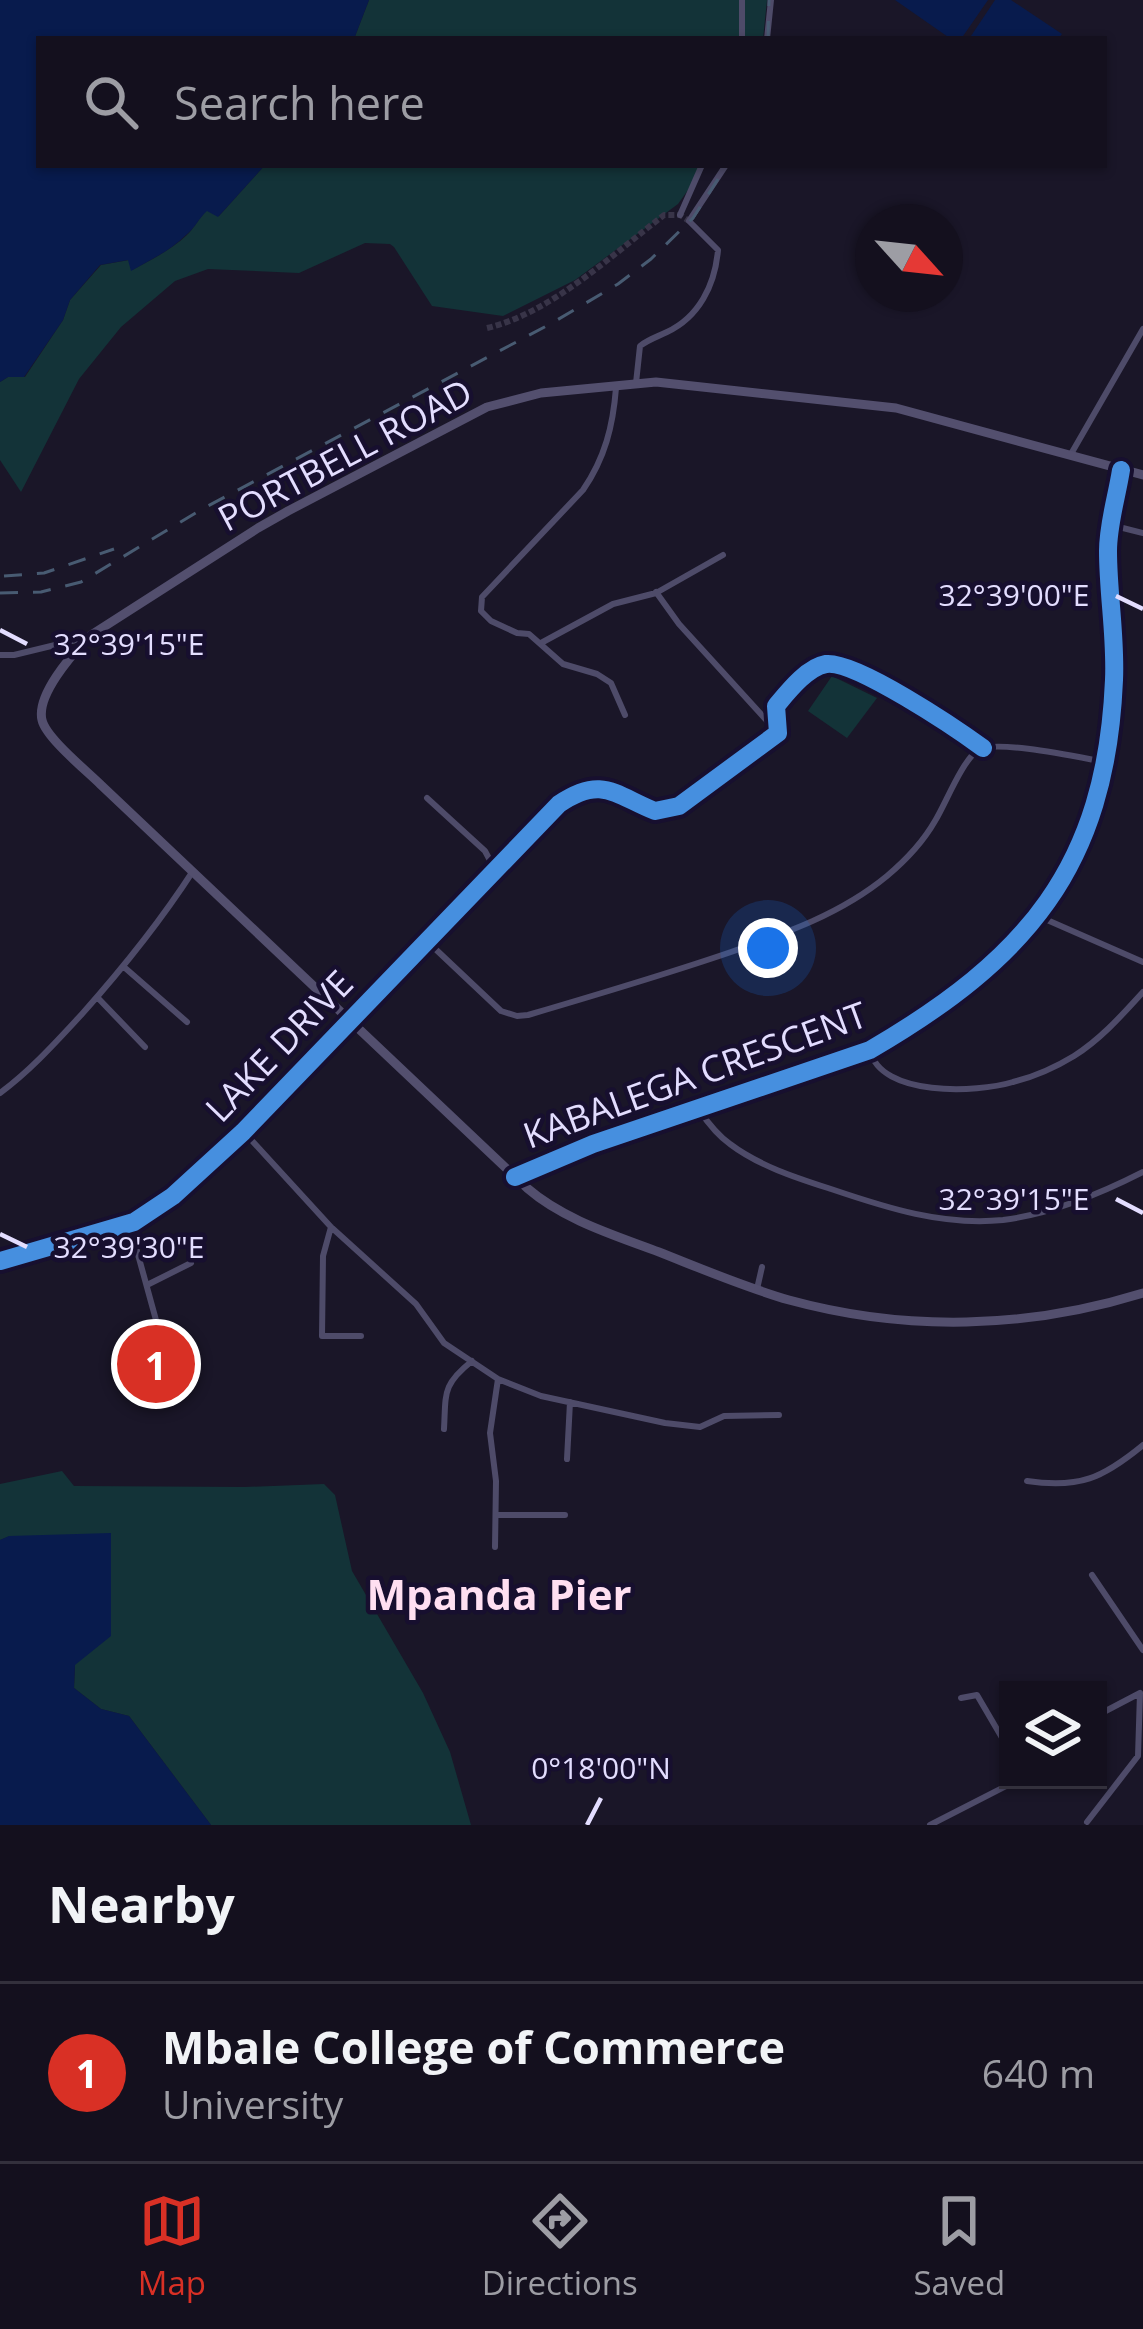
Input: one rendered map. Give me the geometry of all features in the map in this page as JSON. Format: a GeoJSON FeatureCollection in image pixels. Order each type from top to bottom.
{"type":"FeatureCollection","features":[{"type":"Feature","properties":{"kind":"main road","name":"PORTBELL ROAD"},"geometry":{"type":"LineString","coordinates":[[88,637],[258,528],[487,407],[541,393],[636,383],[703,385],[896,408],[1143,476]]}},
{"type":"Feature","properties":{"kind":"main road"},"geometry":{"type":"LineString","coordinates":[[88,637],[45,697],[43,723],[101,785],[537,1197],[573,1218],[757,1289],[839,1311],[936,1323],[1002,1321],[1048,1316],[1143,1293]]}},
{"type":"Feature","properties":{"kind":"street"},"geometry":{"type":"LineString","coordinates":[[742,0],[742,36]]}},
{"type":"Feature","properties":{"kind":"street"},"geometry":{"type":"LineString","coordinates":[[767,36],[771,0]]}},
{"type":"Feature","properties":{"kind":"street"},"geometry":{"type":"LineString","coordinates":[[680,215],[701,168]]}},
{"type":"Feature","properties":{"kind":"street"},"geometry":{"type":"LineString","coordinates":[[636,383],[640,346],[694,313],[713,278],[718,250],[689,221],[724,168]]}},
{"type":"Feature","properties":{"kind":"street"},"geometry":{"type":"LineString","coordinates":[[1069,457],[1143,329]]}},
{"type":"Feature","properties":{"kind":"street"},"geometry":{"type":"LineString","coordinates":[[616,384],[610,436],[587,485],[482,598],[481,611],[491,621],[529,634],[556,660],[611,683],[625,715]]}},
{"type":"Feature","properties":{"kind":"street","name":"KABALEGA CRESCENT"},"geometry":{"type":"LineString","coordinates":[[515,1177],[593,1144],[870,1050],[977,980],[1038,916],[1089,823],[1106,762],[1114,676],[1108,545],[1120,470]]}},
{"type":"Feature","properties":{"kind":"street"},"geometry":{"type":"LineString","coordinates":[[1111,525],[1143,533]]}},
{"type":"Feature","properties":{"kind":"street"},"geometry":{"type":"LineString","coordinates":[[541,643],[605,607],[656,592],[723,555]]}},
{"type":"Feature","properties":{"kind":"street"},"geometry":{"type":"LineString","coordinates":[[656,592],[778,733]]}},
{"type":"Feature","properties":{"kind":"street"},"geometry":{"type":"LineString","coordinates":[[0,655],[88,637]]}},
{"type":"Feature","properties":{"kind":"street"},"geometry":{"type":"LineString","coordinates":[[778,733],[778,704],[812,670],[833,664],[944,719],[982,748]]}},
{"type":"Feature","properties":{"kind":"street","name":"LAKE DRIVE"},"geometry":{"type":"LineString","coordinates":[[0,1262],[134,1222],[173,1196],[243,1132],[559,804],[578,794],[606,789],[655,811],[680,806],[778,733]]}},
{"type":"Feature","properties":{"kind":"street"},"geometry":{"type":"LineString","coordinates":[[428,942],[501,1011],[528,1016],[793,931],[855,899],[886,878],[914,850],[982,748],[1002,746],[1106,762]]}},
{"type":"Feature","properties":{"kind":"street"},"geometry":{"type":"LineString","coordinates":[[427,798],[485,851],[494,868]]}},
{"type":"Feature","properties":{"kind":"street"},"geometry":{"type":"LineString","coordinates":[[0,1093],[23,1076],[124,967],[194,871]]}},
{"type":"Feature","properties":{"kind":"street"},"geometry":{"type":"LineString","coordinates":[[1038,916],[1141,957]]}},
{"type":"Feature","properties":{"kind":"street"},"geometry":{"type":"LineString","coordinates":[[124,967],[187,1022]]}},
{"type":"Feature","properties":{"kind":"street"},"geometry":{"type":"LineString","coordinates":[[870,1050],[880,1071],[914,1085],[963,1089],[1010,1084],[1073,1057],[1143,992]]}},
{"type":"Feature","properties":{"kind":"street"},"geometry":{"type":"LineString","coordinates":[[97,997],[145,1047]]}},
{"type":"Feature","properties":{"kind":"street"},"geometry":{"type":"LineString","coordinates":[[699,1110],[728,1142],[759,1162],[877,1204],[938,1219],[981,1221],[1029,1215],[1098,1194],[1143,1172]]}},
{"type":"Feature","properties":{"kind":"street"},"geometry":{"type":"LineString","coordinates":[[243,1132],[331,1227],[416,1304],[445,1343],[498,1378],[523,1391],[665,1423],[699,1427],[724,1416],[778,1415]]}},
{"type":"Feature","properties":{"kind":"street"},"geometry":{"type":"LineString","coordinates":[[134,1222],[134,1240],[170,1371]]}},
{"type":"Feature","properties":{"kind":"street"},"geometry":{"type":"LineString","coordinates":[[331,1227],[323,1256],[322,1336],[361,1336]]}},
{"type":"Feature","properties":{"kind":"street"},"geometry":{"type":"LineString","coordinates":[[146,1285],[191,1263]]}},
{"type":"Feature","properties":{"kind":"street"},"geometry":{"type":"LineString","coordinates":[[757,1289],[762,1268]]}},
{"type":"Feature","properties":{"kind":"street"},"geometry":{"type":"LineString","coordinates":[[443,1429],[447,1388],[472,1360]]}},
{"type":"Feature","properties":{"kind":"street"},"geometry":{"type":"LineString","coordinates":[[495,1547],[490,1433],[498,1378]]}},
{"type":"Feature","properties":{"kind":"street"},"geometry":{"type":"LineString","coordinates":[[567,1460],[570,1402]]}},
{"type":"Feature","properties":{"kind":"street"},"geometry":{"type":"LineString","coordinates":[[1027,1481],[1068,1485],[1115,1468],[1143,1445]]}},
{"type":"Feature","properties":{"kind":"street"},"geometry":{"type":"LineString","coordinates":[[496,1515],[566,1514]]}},
{"type":"Feature","properties":{"kind":"street"},"geometry":{"type":"LineString","coordinates":[[1092,1575],[1143,1650]]}},
{"type":"Feature","properties":{"kind":"street"},"geometry":{"type":"LineString","coordinates":[[1107,1710],[1142,1692]]}},
{"type":"Feature","properties":{"kind":"street"},"geometry":{"type":"LineString","coordinates":[[1087,1822],[1138,1756],[1142,1692]]}},
{"type":"Feature","properties":{"kind":"street"},"geometry":{"type":"LineString","coordinates":[[961,1698],[977,1695],[999,1733]]}},
{"type":"Feature","properties":{"kind":"street"},"geometry":{"type":"LineString","coordinates":[[930,1825],[1000,1789]]}},
{"type":"Feature","properties":{"kind":"green space"},"geometry":{"type":"Polygon","coordinates":[[[369,0],[767,0],[763,36],[355,36],[369,0]]]}},
{"type":"Feature","properties":{"kind":"green space"},"geometry":{"type":"Polygon","coordinates":[[[262,168],[704,168],[678,204],[575,280],[503,316],[432,306],[390,244],[365,243],[299,273],[208,269],[175,281],[121,327],[79,379],[21,492],[0,460],[0,382],[25,377],[63,320],[70,300],[101,265],[129,260],[132,270],[187,235],[207,210],[219,216],[262,168]]]}},
{"type":"Feature","properties":{"kind":"green space"},"geometry":{"type":"Polygon","coordinates":[[[832,676],[877,698],[847,738],[808,711],[832,676]]]}},
{"type":"Feature","properties":{"kind":"green space"},"geometry":{"type":"Polygon","coordinates":[[[62,1471],[74,1486],[324,1484],[335,1495],[352,1571],[423,1693],[450,1752],[471,1825],[211,1825],[129,1716],[101,1709],[74,1688],[75,1665],[10,1536],[0,1540],[0,1484],[62,1471]]]}},
{"type":"Feature","properties":{"kind":"water"},"geometry":{"type":"Polygon","coordinates":[[[0,0],[369,0],[355,36],[36,36],[36,168],[262,168],[218,217],[207,211],[160,255],[131,271],[128,260],[100,265],[70,300],[63,320],[24,377],[0,382],[0,0]]]}},
{"type":"Feature","properties":{"kind":"water"},"geometry":{"type":"Polygon","coordinates":[[[895,0],[988,0],[963,36],[947,36],[895,0]]]}},
{"type":"Feature","properties":{"kind":"water"},"geometry":{"type":"Polygon","coordinates":[[[995,0],[1011,0],[1062,34],[1060,36],[971,36],[995,0]]]}},
{"type":"Feature","properties":{"kind":"water"},"geometry":{"type":"Polygon","coordinates":[[[111,1533],[111,1636],[75,1665],[74,1688],[101,1709],[129,1716],[211,1825],[0,1825],[0,1540],[111,1533]]]}},
{"type":"Feature","properties":{"kind":"tunnel"},"geometry":{"type":"LineString","coordinates":[[487,328],[557,296],[664,215],[680,215],[689,221]]}},
{"type":"Feature","properties":{"kind":"railway"},"geometry":{"type":"LineString","coordinates":[[768,36],[769,0]]}},
{"type":"Feature","properties":{"kind":"railway"},"geometry":{"type":"LineString","coordinates":[[0,593],[41,592],[81,582],[204,508],[552,323],[651,259],[693,218],[725,168]]}},
{"type":"Feature","properties":{"kind":"railway"},"geometry":{"type":"LineString","coordinates":[[4,576],[44,573],[114,549]]}},
{"type":"Feature","properties":{"kind":"cycle path"},"geometry":{"type":"LineString","coordinates":[[515,1177],[593,1144],[870,1050],[925,1016],[1014,943],[1048,901],[1074,856],[1094,804],[1108,746],[1114,680],[1108,551],[1121,470]]}},
{"type":"Feature","properties":{"kind":"cycle path"},"geometry":{"type":"LineString","coordinates":[[0,1261],[134,1222],[173,1196],[243,1132],[559,804],[598,789],[655,811],[679,806],[778,733],[776,706],[819,666],[840,666],[882,684],[983,748]]}},
{"type":"Feature","properties":{"kind":"place","name":"Mbale College of Commerce"},"geometry":{"type":"Point","coordinates":[156,1364]}},
{"type":"Feature","properties":{"kind":"district","name":"Mpanda Pier"},"geometry":{"type":"Point","coordinates":[499,1595]}}]}
